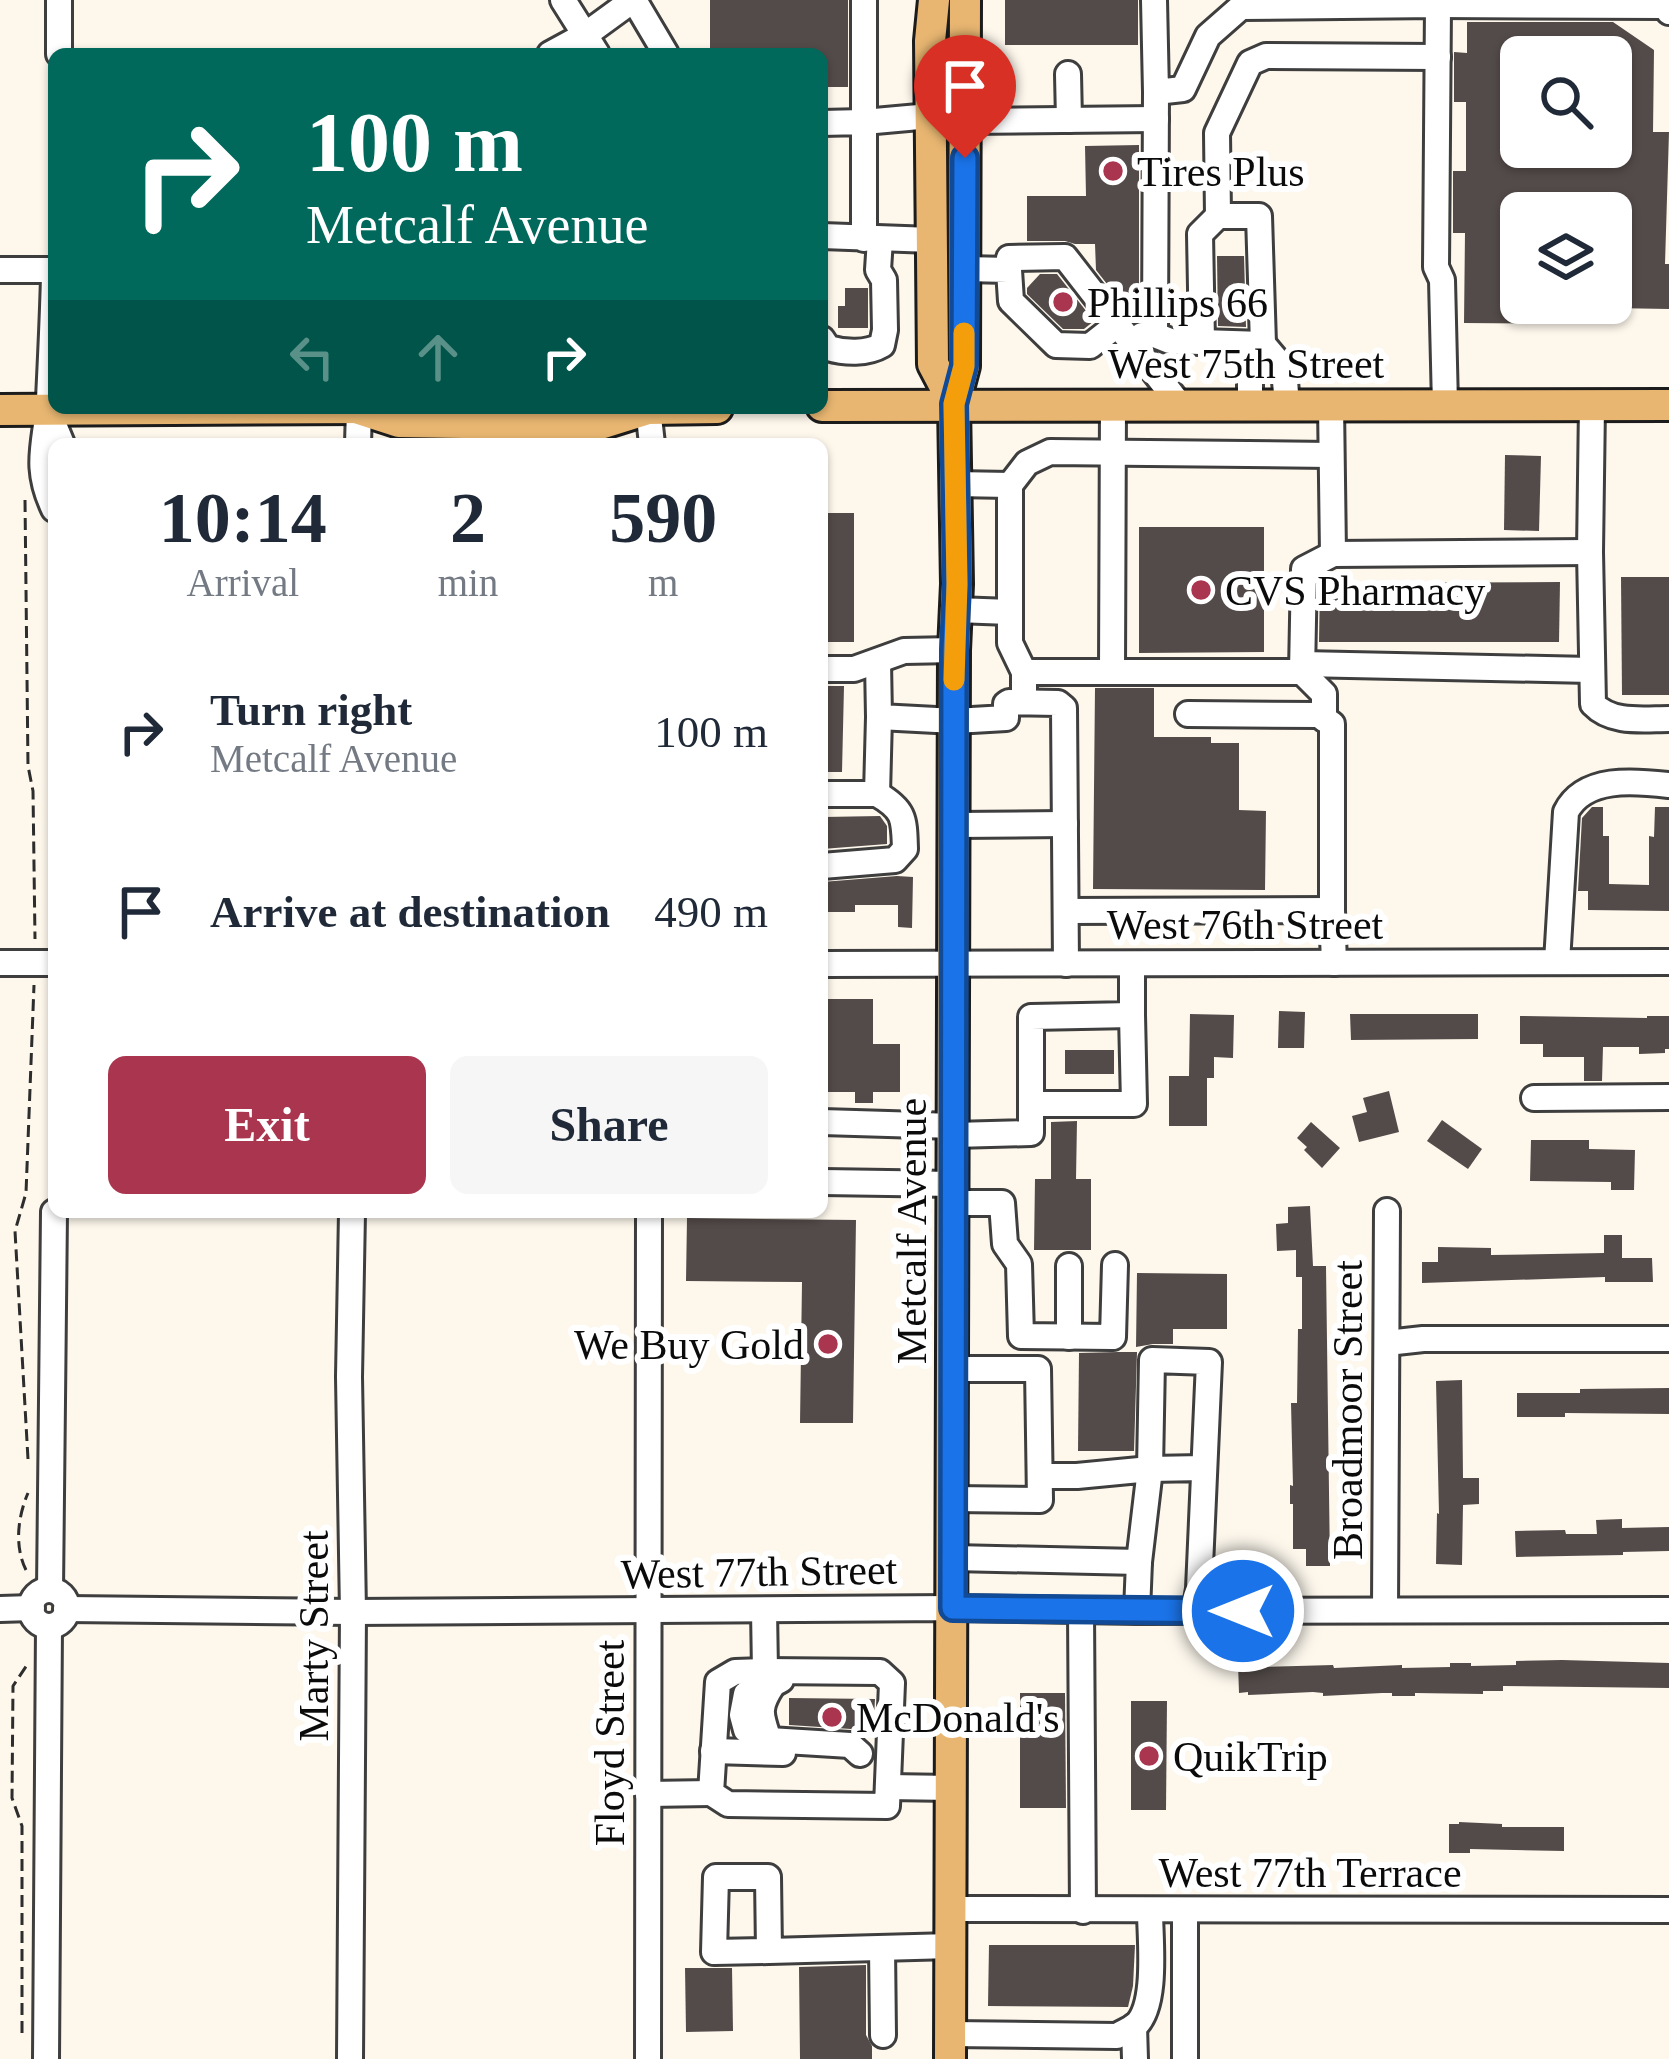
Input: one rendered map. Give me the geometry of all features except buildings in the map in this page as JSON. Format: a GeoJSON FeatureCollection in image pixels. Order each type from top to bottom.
{"type":"FeatureCollection","features":[{"type":"Feature","properties":{"kind":"main road","name":"Metcalf Avenue"},"geometry":{"type":"LineString","coordinates":[[934,0],[930,41],[933,364],[954,404]]}},
{"type":"Feature","properties":{"kind":"main road","name":"Metcalf Avenue"},"geometry":{"type":"LineString","coordinates":[[951,2047],[954,404],[964,366],[965,0]]}},
{"type":"Feature","properties":{"kind":"main road","name":"West 75th Street"},"geometry":{"type":"LineString","coordinates":[[828,404],[1669,405]]}},
{"type":"Feature","properties":{"kind":"main road"},"geometry":{"type":"LineString","coordinates":[[0,410],[48,410]]}},
{"type":"Feature","properties":{"kind":"main road"},"geometry":{"type":"LineString","coordinates":[[376,414],[399,422],[540,434],[628,414]]}},
{"type":"Feature","properties":{"kind":"street"},"geometry":{"type":"LineString","coordinates":[[59,0],[59,48]]}},
{"type":"Feature","properties":{"kind":"street"},"geometry":{"type":"LineString","coordinates":[[563,0],[591,44],[633,0],[662,48]]}},
{"type":"Feature","properties":{"kind":"street"},"geometry":{"type":"LineString","coordinates":[[828,348],[874,350],[882,345],[885,330],[884,280],[872,239],[864,122],[864,0]]}},
{"type":"Feature","properties":{"kind":"street"},"geometry":{"type":"LineString","coordinates":[[1154,0],[1155,335]]}},
{"type":"Feature","properties":{"kind":"street"},"geometry":{"type":"LineString","coordinates":[[1156,92],[1183,89],[1208,37],[1240,3],[1666,6],[1669,12]]}},
{"type":"Feature","properties":{"kind":"street"},"geometry":{"type":"LineString","coordinates":[[1438,5],[1436,266],[1442,280],[1445,405]]}},
{"type":"Feature","properties":{"kind":"street"},"geometry":{"type":"LineString","coordinates":[[1218,216],[1217,133],[1250,63],[1266,56],[1438,57]]}},
{"type":"Feature","properties":{"kind":"street"},"geometry":{"type":"LineString","coordinates":[[1068,74],[1069,120]]}},
{"type":"Feature","properties":{"kind":"street"},"geometry":{"type":"LineString","coordinates":[[828,123],[930,116]]}},
{"type":"Feature","properties":{"kind":"street"},"geometry":{"type":"LineString","coordinates":[[966,122],[1156,119]]}},
{"type":"Feature","properties":{"kind":"street"},"geometry":{"type":"LineString","coordinates":[[1202,342],[1200,234],[1218,216],[1259,216],[1263,344],[1250,369],[1250,405]]}},
{"type":"Feature","properties":{"kind":"street"},"geometry":{"type":"LineString","coordinates":[[828,236],[932,240]]}},
{"type":"Feature","properties":{"kind":"street"},"geometry":{"type":"LineString","coordinates":[[1180,405],[1123,330],[1065,257],[1009,258],[1011,301],[1056,345],[1090,346],[1123,330],[1170,341],[1263,344],[1284,369],[1287,405]]}},
{"type":"Feature","properties":{"kind":"street"},"geometry":{"type":"LineString","coordinates":[[964,268],[1009,269]]}},
{"type":"Feature","properties":{"kind":"street"},"geometry":{"type":"LineString","coordinates":[[0,270],[48,273]]}},
{"type":"Feature","properties":{"kind":"street"},"geometry":{"type":"LineString","coordinates":[[1112,404],[1112,672]]}},
{"type":"Feature","properties":{"kind":"street"},"geometry":{"type":"LineString","coordinates":[[1330,405],[1333,554]]}},
{"type":"Feature","properties":{"kind":"street"},"geometry":{"type":"LineString","coordinates":[[1592,405],[1593,704],[1615,718],[1669,719]]}},
{"type":"Feature","properties":{"kind":"street"},"geometry":{"type":"LineString","coordinates":[[48,410],[42,439],[48,496]]}},
{"type":"Feature","properties":{"kind":"street"},"geometry":{"type":"LineString","coordinates":[[1024,702],[1024,672],[1010,643],[1010,485],[1027,464],[1050,452],[1331,454]]}},
{"type":"Feature","properties":{"kind":"street"},"geometry":{"type":"LineString","coordinates":[[955,484],[1010,485]]}},
{"type":"Feature","properties":{"kind":"street"},"geometry":{"type":"LineString","coordinates":[[1324,719],[1324,694],[1302,668],[1304,569],[1333,554],[1590,552]]}},
{"type":"Feature","properties":{"kind":"street"},"geometry":{"type":"LineString","coordinates":[[956,610],[1010,612]]}},
{"type":"Feature","properties":{"kind":"street"},"geometry":{"type":"LineString","coordinates":[[828,669],[854,669],[904,651],[954,650]]}},
{"type":"Feature","properties":{"kind":"street"},"geometry":{"type":"LineString","coordinates":[[878,662],[878,794]]}},
{"type":"Feature","properties":{"kind":"street"},"geometry":{"type":"LineString","coordinates":[[1024,672],[1591,670]]}},
{"type":"Feature","properties":{"kind":"street"},"geometry":{"type":"LineString","coordinates":[[878,716],[955,721],[1006,718],[1009,702],[1058,703],[1064,708],[1066,964]]}},
{"type":"Feature","properties":{"kind":"street"},"geometry":{"type":"LineString","coordinates":[[1188,714],[1318,715],[1332,724],[1334,963]]}},
{"type":"Feature","properties":{"kind":"street"},"geometry":{"type":"LineString","coordinates":[[1557,962],[1567,812],[1572,801],[1584,790],[1603,785],[1669,785]]}},
{"type":"Feature","properties":{"kind":"street"},"geometry":{"type":"LineString","coordinates":[[828,794],[878,794],[892,802],[904,818],[905,848],[896,860],[828,866]]}},
{"type":"Feature","properties":{"kind":"street"},"geometry":{"type":"LineString","coordinates":[[955,825],[1065,824]]}},
{"type":"Feature","properties":{"kind":"street"},"geometry":{"type":"LineString","coordinates":[[1066,911],[1332,910]]}},
{"type":"Feature","properties":{"kind":"street","name":"West 76th Street"},"geometry":{"type":"LineString","coordinates":[[828,964],[1669,962]]}},
{"type":"Feature","properties":{"kind":"street"},"geometry":{"type":"LineString","coordinates":[[0,963],[45,963]]}},
{"type":"Feature","properties":{"kind":"street"},"geometry":{"type":"LineString","coordinates":[[1031,1104],[1134,1104],[1132,964]]}},
{"type":"Feature","properties":{"kind":"street"},"geometry":{"type":"LineString","coordinates":[[828,1122],[1031,1133],[1031,1017],[1132,1015]]}},
{"type":"Feature","properties":{"kind":"street"},"geometry":{"type":"LineString","coordinates":[[1534,1098],[1669,1097]]}},
{"type":"Feature","properties":{"kind":"street"},"geometry":{"type":"LineString","coordinates":[[828,1183],[953,1193],[1002,1203],[1021,1336],[1113,1337],[1115,1264]]}},
{"type":"Feature","properties":{"kind":"street","name":"Broadmoor Street"},"geometry":{"type":"LineString","coordinates":[[1385,1610],[1388,1211]]}},
{"type":"Feature","properties":{"kind":"street"},"geometry":{"type":"LineString","coordinates":[[46,2059],[36,1608],[54,1218]]}},
{"type":"Feature","properties":{"kind":"street","name":"Marty Street"},"geometry":{"type":"LineString","coordinates":[[350,2059],[352,1218]]}},
{"type":"Feature","properties":{"kind":"street","name":"Floyd Street"},"geometry":{"type":"LineString","coordinates":[[648,2059],[650,1218]]}},
{"type":"Feature","properties":{"kind":"street"},"geometry":{"type":"LineString","coordinates":[[1069,1266],[1069,1337]]}},
{"type":"Feature","properties":{"kind":"street"},"geometry":{"type":"LineString","coordinates":[[952,1499],[1040,1500],[1039,1336]]}},
{"type":"Feature","properties":{"kind":"street"},"geometry":{"type":"LineString","coordinates":[[1387,1343],[1669,1339]]}},
{"type":"Feature","properties":{"kind":"street"},"geometry":{"type":"LineString","coordinates":[[1137,1611],[1150,1469],[1152,1360],[1209,1362],[1195,1611]]}},
{"type":"Feature","properties":{"kind":"street"},"geometry":{"type":"LineString","coordinates":[[953,1369],[1037,1369]]}},
{"type":"Feature","properties":{"kind":"street"},"geometry":{"type":"LineString","coordinates":[[1040,1476],[1202,1468]]}},
{"type":"Feature","properties":{"kind":"street"},"geometry":{"type":"LineString","coordinates":[[953,1558],[1139,1562]]}},
{"type":"Feature","properties":{"kind":"street","name":"West 77th Street"},"geometry":{"type":"LineString","coordinates":[[36,1608],[353,1612],[1669,1610]]}},
{"type":"Feature","properties":{"kind":"street"},"geometry":{"type":"LineString","coordinates":[[764,1610],[777,1676],[762,1702],[769,1740],[850,1745],[860,1754]]}},
{"type":"Feature","properties":{"kind":"street"},"geometry":{"type":"LineString","coordinates":[[1082,1611],[1083,1911]]}},
{"type":"Feature","properties":{"kind":"street"},"geometry":{"type":"LineString","coordinates":[[648,1794],[711,1793],[728,1804],[887,1806],[892,1683],[880,1672],[777,1676],[735,1672],[718,1682],[711,1793]]}},
{"type":"Feature","properties":{"kind":"street"},"geometry":{"type":"LineString","coordinates":[[713,1751],[889,1754]]}},
{"type":"Feature","properties":{"kind":"street"},"geometry":{"type":"LineString","coordinates":[[888,1787],[952,1788]]}},
{"type":"Feature","properties":{"kind":"street","name":"West 77th Terrace"},"geometry":{"type":"LineString","coordinates":[[952,1909],[1669,1910]]}},
{"type":"Feature","properties":{"kind":"street"},"geometry":{"type":"LineString","coordinates":[[951,2047],[1117,2036],[1138,2024],[1151,1976],[1150,1911]]}},
{"type":"Feature","properties":{"kind":"street"},"geometry":{"type":"LineString","coordinates":[[1185,1911],[1185,2059]]}},
{"type":"Feature","properties":{"kind":"street"},"geometry":{"type":"LineString","coordinates":[[769,1951],[951,1946]]}},
{"type":"Feature","properties":{"kind":"street"},"geometry":{"type":"LineString","coordinates":[[882,1948],[884,2035]]}},
{"type":"Feature","properties":{"kind":"street"},"geometry":{"type":"LineString","coordinates":[[1134,2026],[1135,2059]]}},
{"type":"Feature","properties":{"kind":"path"},"geometry":{"type":"LineString","coordinates":[[24,482],[28,766],[45,963],[26,1193],[15,1231],[28,1466]]}},
{"type":"Feature","properties":{"kind":"path"},"geometry":{"type":"LineString","coordinates":[[29,1490],[19,1514],[21,1561],[31,1578],[36,1608]]}},
{"type":"Feature","properties":{"kind":"path"},"geometry":{"type":"LineString","coordinates":[[22,2036],[22,1826],[12,1798],[13,1686],[29,1662]]}},
{"type":"Feature","properties":{"kind":"slow traffic"},"geometry":{"type":"LineString","coordinates":[[954,680],[954,404],[964,366],[964,333]]}},
{"type":"Feature","properties":{"kind":"place","name":"Tires Plus"},"geometry":{"type":"Point","coordinates":[1113,171]}},
{"type":"Feature","properties":{"kind":"place","name":"Phillips 66"},"geometry":{"type":"Point","coordinates":[1063,302]}},
{"type":"Feature","properties":{"kind":"place","name":"CVS Pharmacy"},"geometry":{"type":"Point","coordinates":[1201,590]}},
{"type":"Feature","properties":{"kind":"place","name":"We Buy Gold"},"geometry":{"type":"Point","coordinates":[828,1344]}},
{"type":"Feature","properties":{"kind":"place","name":"McDonald's"},"geometry":{"type":"Point","coordinates":[832,1717]}},
{"type":"Feature","properties":{"kind":"place","name":"QuikTrip"},"geometry":{"type":"Point","coordinates":[1149,1756]}},
{"type":"Feature","properties":{"kind":"route"},"geometry":{"type":"LineString","coordinates":[[965,158],[964,366],[954,404],[953,1608],[1243,1611]]}}]}
